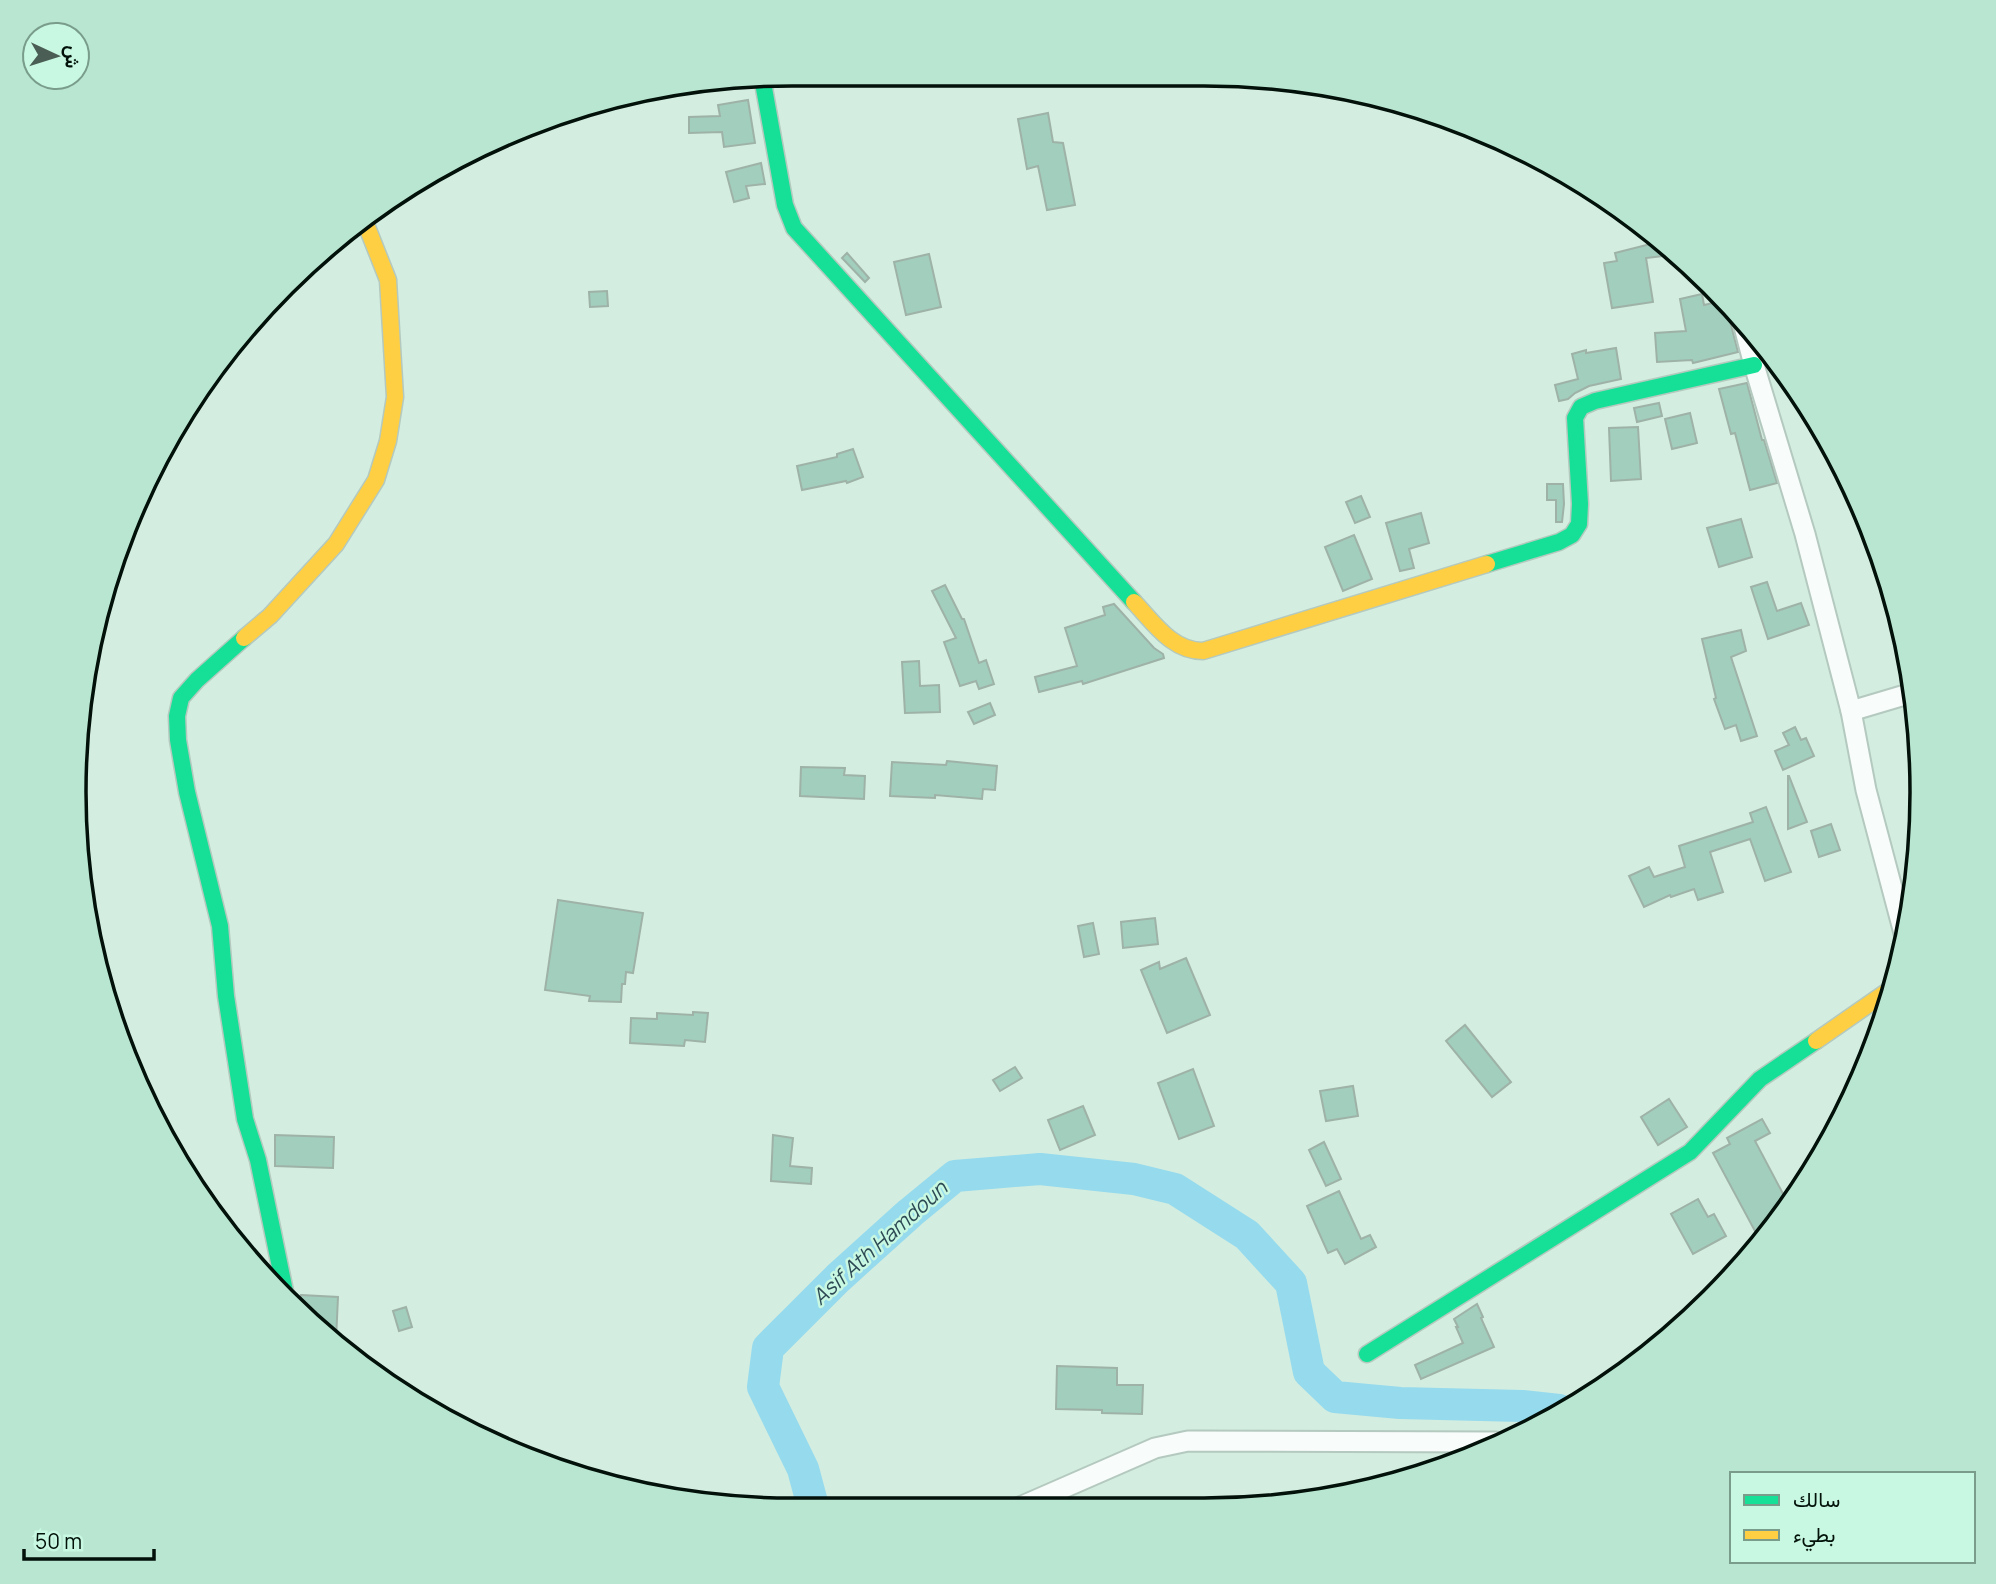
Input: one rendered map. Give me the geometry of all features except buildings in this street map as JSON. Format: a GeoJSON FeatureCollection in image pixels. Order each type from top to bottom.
{"type":"FeatureCollection","features":[{"type":"Feature","properties":{"kind":"street"},"geometry":{"type":"LineString","coordinates":[[764,87],[785,205],[794,228],[1166,637],[1189,651],[1203,651],[1559,542],[1572,535],[1579,524],[1575,418],[1581,407],[1595,401],[1754,365]]}},
{"type":"Feature","properties":{"kind":"street"},"geometry":{"type":"LineString","coordinates":[[283,1280],[258,1160],[245,1119],[226,996],[220,926],[187,792],[178,740],[177,716],[181,698],[197,680],[271,616],[336,544],[376,480],[388,441],[395,397],[388,280],[368,228]]}},
{"type":"Feature","properties":{"kind":"street"},"geometry":{"type":"LineString","coordinates":[[1748,342],[1805,534],[1851,711],[1866,790],[1899,915]]}},
{"type":"Feature","properties":{"kind":"street"},"geometry":{"type":"LineString","coordinates":[[1851,711],[1903,695]]}},
{"type":"Feature","properties":{"kind":"street"},"geometry":{"type":"LineString","coordinates":[[1367,1354],[1690,1152],[1760,1079],[1880,997]]}},
{"type":"Feature","properties":{"kind":"street"},"geometry":{"type":"LineString","coordinates":[[1041,1498],[1156,1448],[1188,1441],[1479,1442]]}},
{"type":"Feature","properties":{"kind":"waterway","name":"Asif Ath Hamdoun"},"geometry":{"type":"LineString","coordinates":[[811,1498],[803,1469],[763,1387],[768,1348],[838,1278],[955,1176],[1040,1169],[1134,1179],[1175,1189],[1247,1235],[1291,1283],[1309,1372],[1335,1397],[1400,1403],[1548,1409]]}},
{"type":"Feature","properties":{"kind":"traffic: fast"},"geometry":{"type":"LineString","coordinates":[[764,87],[785,205],[794,228],[1134,602]]}},
{"type":"Feature","properties":{"kind":"traffic: fast"},"geometry":{"type":"LineString","coordinates":[[1487,564],[1559,542],[1572,535],[1579,524],[1575,418],[1581,407],[1595,401],[1754,365]]}},
{"type":"Feature","properties":{"kind":"traffic: fast"},"geometry":{"type":"LineString","coordinates":[[244,638],[181,698],[177,716],[178,740],[187,792],[220,926],[226,996],[245,1119],[258,1160],[283,1280]]}},
{"type":"Feature","properties":{"kind":"traffic: fast"},"geometry":{"type":"LineString","coordinates":[[1367,1354],[1690,1152],[1760,1079],[1816,1041]]}},
{"type":"Feature","properties":{"kind":"traffic: slow"},"geometry":{"type":"LineString","coordinates":[[244,638],[270,616],[336,544],[376,480],[388,441],[395,397],[388,280],[367,228]]}},
{"type":"Feature","properties":{"kind":"traffic: slow"},"geometry":{"type":"LineString","coordinates":[[1134,602],[1156,627],[1173,641],[1192,650],[1203,651],[1487,564]]}},
{"type":"Feature","properties":{"kind":"traffic: slow"},"geometry":{"type":"LineString","coordinates":[[1816,1041],[1880,997]]}}]}
